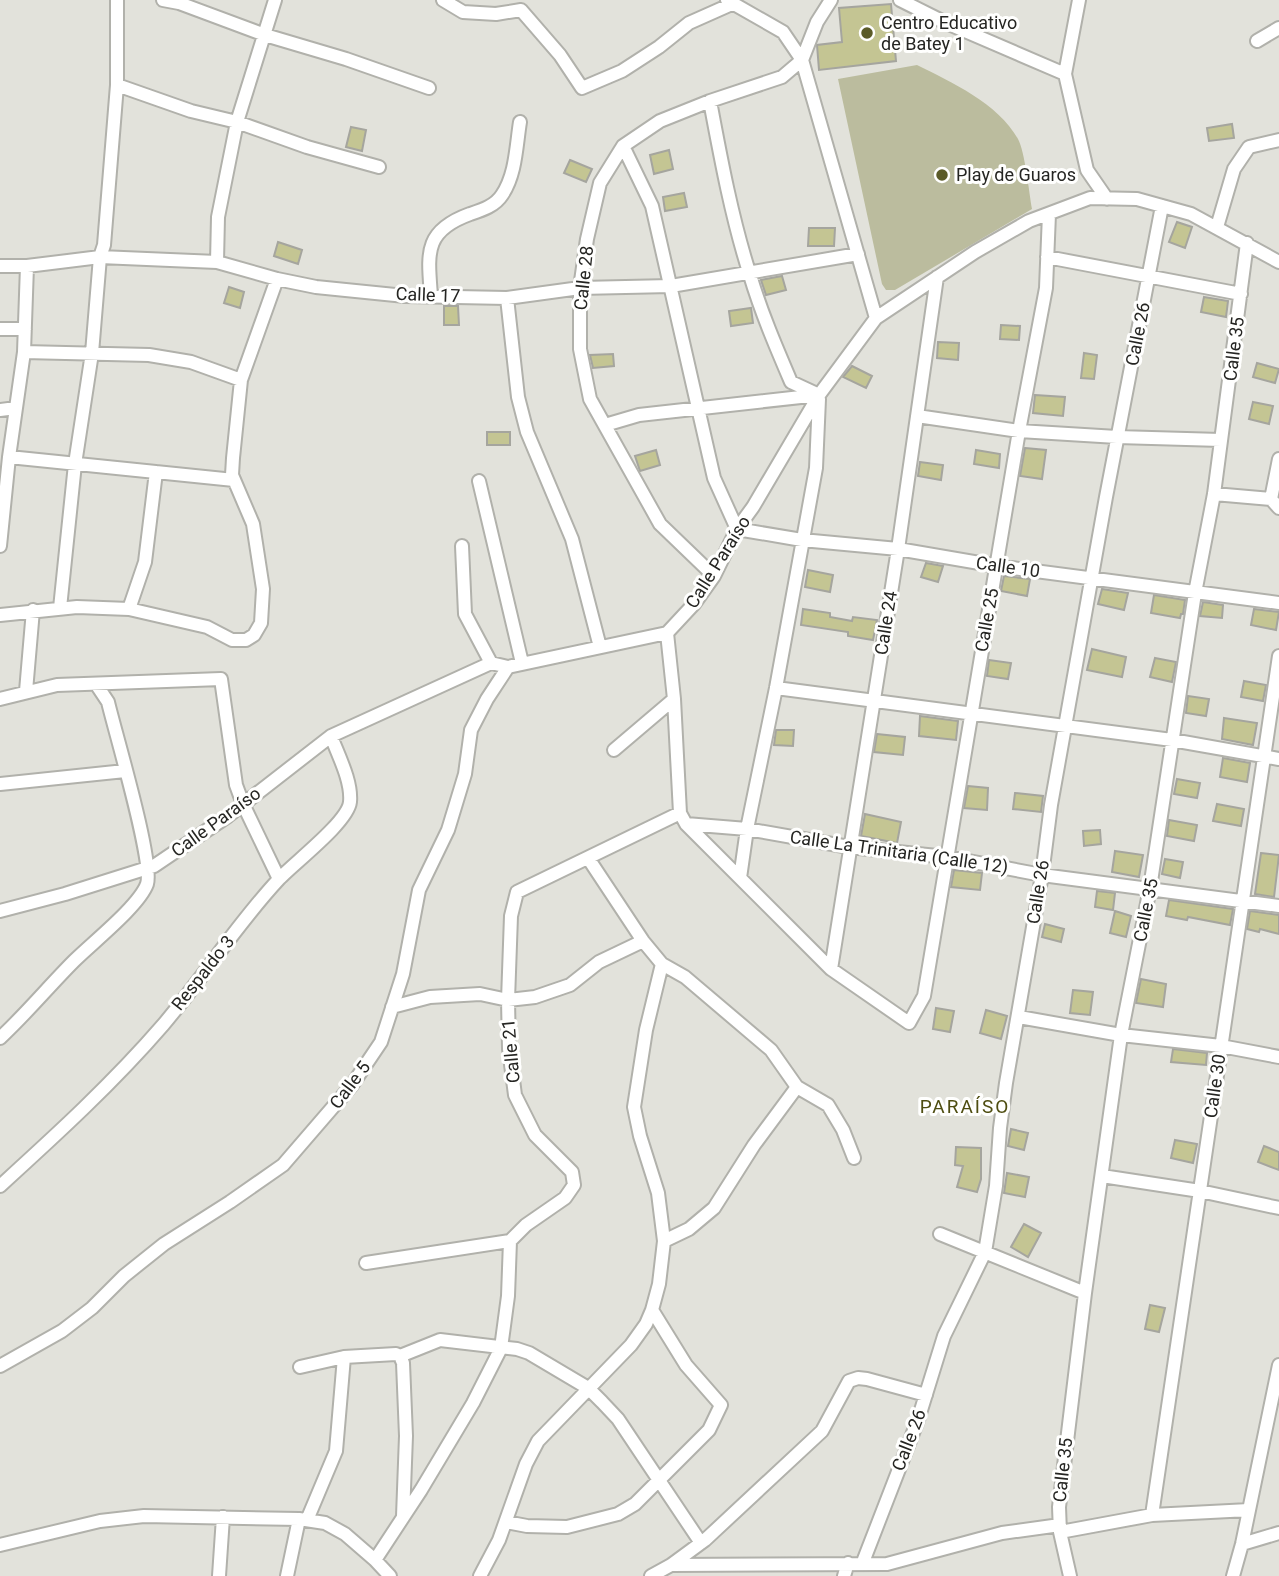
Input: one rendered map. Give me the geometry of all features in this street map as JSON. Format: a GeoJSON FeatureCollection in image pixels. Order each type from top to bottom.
{"type":"FeatureCollection","features":[{"type":"Feature","properties":{"kind":"street"},"geometry":{"type":"LineString","coordinates":[[60,608],[75,464],[92,353],[100,257],[104,245],[117,85],[117,0]]}},
{"type":"Feature","properties":{"kind":"street"},"geometry":{"type":"LineString","coordinates":[[163,0],[179,3],[265,35],[346,58],[429,88]]}},
{"type":"Feature","properties":{"kind":"street"},"geometry":{"type":"LineString","coordinates":[[216,262],[218,217],[237,122],[275,0]]}},
{"type":"Feature","properties":{"kind":"street"},"geometry":{"type":"LineString","coordinates":[[443,0],[463,12],[496,14],[521,10],[561,55],[582,88],[622,71],[689,23],[730,1],[783,32],[802,60],[876,318]]}},
{"type":"Feature","properties":{"kind":"street"},"geometry":{"type":"LineString","coordinates":[[802,60],[817,22],[831,0]]}},
{"type":"Feature","properties":{"kind":"street"},"geometry":{"type":"LineString","coordinates":[[900,0],[1065,75]]}},
{"type":"Feature","properties":{"kind":"street"},"geometry":{"type":"LineString","coordinates":[[1079,0],[1065,75],[1087,170],[1108,199]]}},
{"type":"Feature","properties":{"kind":"street"},"geometry":{"type":"LineString","coordinates":[[1257,41],[1279,28]]}},
{"type":"Feature","properties":{"kind":"street","name":"Calle 28"},"geometry":{"type":"LineString","coordinates":[[714,576],[660,524],[590,399],[580,348],[580,288],[587,239],[600,183],[624,146],[660,121],[782,77],[802,60]]}},
{"type":"Feature","properties":{"kind":"street"},"geometry":{"type":"LineString","coordinates":[[117,85],[191,111],[237,122],[307,147],[379,167]]}},
{"type":"Feature","properties":{"kind":"street"},"geometry":{"type":"LineString","coordinates":[[710,101],[725,182],[749,274],[791,382],[820,395]]}},
{"type":"Feature","properties":{"kind":"street"},"geometry":{"type":"LineString","coordinates":[[430,296],[428,252],[436,235],[457,219],[485,209],[500,198],[512,175],[520,122]]}},
{"type":"Feature","properties":{"kind":"street"},"geometry":{"type":"LineString","coordinates":[[1217,228],[1234,169],[1249,147],[1279,141]]}},
{"type":"Feature","properties":{"kind":"street"},"geometry":{"type":"LineString","coordinates":[[624,146],[652,206],[714,478],[737,529]]}},
{"type":"Feature","properties":{"kind":"street","name":"Calle Paraíso"},"geometry":{"type":"LineString","coordinates":[[667,633],[694,604],[714,576],[737,529],[820,395],[876,318],[1018,227],[1090,198],[1137,199],[1191,214],[1279,262]]}},
{"type":"Feature","properties":{"kind":"street","name":"Calle 26"},"geometry":{"type":"LineString","coordinates":[[863,1562],[926,1395],[944,1336],[985,1252],[996,1186],[1003,1105],[1042,875],[1051,805],[1117,437],[1162,206]]}},
{"type":"Feature","properties":{"kind":"street","name":"Calle 25"},"geometry":{"type":"LineString","coordinates":[[831,969],[909,1023],[924,996],[1019,431],[1046,288],[1049,214]]}},
{"type":"Feature","properties":{"kind":"street","name":"Calle 35"},"geometry":{"type":"LineString","coordinates":[[1070,1576],[1060,1529],[1059,1507],[1085,1293],[1121,1035],[1150,888],[1195,593],[1213,494],[1247,243]]}},
{"type":"Feature","properties":{"kind":"street","name":"Calle 17"},"geometry":{"type":"LineString","coordinates":[[0,267],[100,257],[216,262],[277,279],[328,288],[405,296],[507,298],[580,288],[671,286],[858,254]]}},
{"type":"Feature","properties":{"kind":"street"},"geometry":{"type":"LineString","coordinates":[[1047,257],[1241,294]]}},
{"type":"Feature","properties":{"kind":"street"},"geometry":{"type":"LineString","coordinates":[[0,546],[1,514],[24,352],[27,266]]}},
{"type":"Feature","properties":{"kind":"street","name":"Calle 24"},"geometry":{"type":"LineString","coordinates":[[831,969],[898,549],[937,277]]}},
{"type":"Feature","properties":{"kind":"street"},"geometry":{"type":"LineString","coordinates":[[0,615],[60,608],[129,609],[207,627],[232,640],[246,640],[254,635],[261,623],[263,589],[253,524],[234,480],[233,458],[241,380],[277,279]]}},
{"type":"Feature","properties":{"kind":"street"},"geometry":{"type":"LineString","coordinates":[[507,298],[518,397],[527,432],[572,539],[600,647]]}},
{"type":"Feature","properties":{"kind":"street"},"geometry":{"type":"LineString","coordinates":[[0,329],[25,329]]}},
{"type":"Feature","properties":{"kind":"street"},"geometry":{"type":"LineString","coordinates":[[24,352],[149,355],[191,362],[241,380]]}},
{"type":"Feature","properties":{"kind":"street"},"geometry":{"type":"LineString","coordinates":[[605,425],[639,415],[820,395]]}},
{"type":"Feature","properties":{"kind":"street"},"geometry":{"type":"LineString","coordinates":[[740,878],[816,468],[820,395]]}},
{"type":"Feature","properties":{"kind":"street"},"geometry":{"type":"LineString","coordinates":[[0,410],[16,408]]}},
{"type":"Feature","properties":{"kind":"street"},"geometry":{"type":"LineString","coordinates":[[917,416],[1019,431],[1221,440]]}},
{"type":"Feature","properties":{"kind":"street"},"geometry":{"type":"LineString","coordinates":[[9,457],[234,480]]}},
{"type":"Feature","properties":{"kind":"street"},"geometry":{"type":"LineString","coordinates":[[1213,494],[1275,504],[1279,459]]}},
{"type":"Feature","properties":{"kind":"street"},"geometry":{"type":"LineString","coordinates":[[129,609],[145,562],[156,472]]}},
{"type":"Feature","properties":{"kind":"street"},"geometry":{"type":"LineString","coordinates":[[478,481],[522,663]]}},
{"type":"Feature","properties":{"kind":"street","name":"Calle 10"},"geometry":{"type":"LineString","coordinates":[[737,529],[802,540],[898,549],[997,566],[1279,603]]}},
{"type":"Feature","properties":{"kind":"street"},"geometry":{"type":"LineString","coordinates":[[462,546],[465,614],[491,663],[508,667],[667,633],[683,819],[831,969]]}},
{"type":"Feature","properties":{"kind":"street"},"geometry":{"type":"LineString","coordinates":[[26,691],[33,610]]}},
{"type":"Feature","properties":{"kind":"street","name":"Calle 30"},"geometry":{"type":"LineString","coordinates":[[1152,1515],[1279,656]]}},
{"type":"Feature","properties":{"kind":"street","name":"Calle Paraíso"},"geometry":{"type":"LineString","coordinates":[[0,911],[148,869],[243,804],[331,736],[491,663]]}},
{"type":"Feature","properties":{"kind":"street","name":"Calle 5"},"geometry":{"type":"LineString","coordinates":[[0,1366],[62,1331],[164,1244],[283,1165],[352,1085],[381,1042],[403,974],[419,890],[448,830],[465,775],[471,730],[508,667]]}},
{"type":"Feature","properties":{"kind":"street"},"geometry":{"type":"LineString","coordinates":[[0,699],[57,685],[221,679],[236,785],[279,879]]}},
{"type":"Feature","properties":{"kind":"street"},"geometry":{"type":"LineString","coordinates":[[0,1038],[127,910],[147,884],[148,869],[108,702],[96,684]]}},
{"type":"Feature","properties":{"kind":"street"},"geometry":{"type":"LineString","coordinates":[[776,688],[1172,740],[1279,759]]}},
{"type":"Feature","properties":{"kind":"street"},"geometry":{"type":"LineString","coordinates":[[614,750],[674,699]]}},
{"type":"Feature","properties":{"kind":"street","name":"Respaldo 3"},"geometry":{"type":"LineString","coordinates":[[0,1186],[61,1130],[163,1025],[219,951],[279,879],[340,821],[350,803],[347,783],[331,736]]}},
{"type":"Feature","properties":{"kind":"street"},"geometry":{"type":"LineString","coordinates":[[0,784],[125,771]]}},
{"type":"Feature","properties":{"kind":"street","name":"Calle La Trinitaria (Calle 12)"},"geometry":{"type":"LineString","coordinates":[[683,819],[849,847],[947,857],[1042,875],[1279,906]]}},
{"type":"Feature","properties":{"kind":"street","name":"Calle 21"},"geometry":{"type":"LineString","coordinates":[[510,1241],[526,1225],[565,1198],[574,1185],[572,1172],[536,1135],[515,1095],[509,1049],[508,1000],[511,916],[517,892],[588,858],[683,819]]}},
{"type":"Feature","properties":{"kind":"street"},"geometry":{"type":"LineString","coordinates":[[588,858],[643,941],[663,964],[685,977],[771,1050],[797,1087],[828,1105],[843,1130],[854,1158]]}},
{"type":"Feature","properties":{"kind":"street"},"geometry":{"type":"LineString","coordinates":[[392,1007],[430,997],[480,994],[508,1000],[535,997],[570,985],[599,962],[643,941]]}},
{"type":"Feature","properties":{"kind":"street"},"geometry":{"type":"LineString","coordinates":[[480,1576],[499,1540],[526,1464],[538,1441],[631,1345],[652,1310],[659,1284],[664,1241],[658,1193],[634,1107],[646,1030],[663,964]]}},
{"type":"Feature","properties":{"kind":"street"},"geometry":{"type":"LineString","coordinates":[[1019,1017],[1121,1035],[1221,1046],[1279,1057]]}},
{"type":"Feature","properties":{"kind":"street"},"geometry":{"type":"LineString","coordinates":[[664,1241],[689,1229],[714,1208],[754,1145],[797,1087]]}},
{"type":"Feature","properties":{"kind":"street"},"geometry":{"type":"LineString","coordinates":[[1102,1177],[1200,1191],[1279,1208]]}},
{"type":"Feature","properties":{"kind":"street"},"geometry":{"type":"LineString","coordinates":[[940,1234],[1085,1293]]}},
{"type":"Feature","properties":{"kind":"street"},"geometry":{"type":"LineString","coordinates":[[366,1263],[510,1241],[508,1296],[501,1348],[473,1403],[375,1560]]}},
{"type":"Feature","properties":{"kind":"street"},"geometry":{"type":"LineString","coordinates":[[506,1522],[527,1526],[567,1527],[618,1514],[635,1504],[709,1430],[721,1405],[686,1365],[652,1310]]}},
{"type":"Feature","properties":{"kind":"street"},"geometry":{"type":"LineString","coordinates":[[300,1367],[344,1357],[400,1356],[440,1340],[529,1353],[588,1388],[618,1419],[701,1544]]}},
{"type":"Feature","properties":{"kind":"street"},"geometry":{"type":"LineString","coordinates":[[400,1356],[403,1363],[406,1436],[403,1517]]}},
{"type":"Feature","properties":{"kind":"street"},"geometry":{"type":"LineString","coordinates":[[286,1576],[303,1520],[336,1451],[344,1357]]}},
{"type":"Feature","properties":{"kind":"street"},"geometry":{"type":"LineString","coordinates":[[1233,1576],[1279,1365]]}},
{"type":"Feature","properties":{"kind":"street"},"geometry":{"type":"LineString","coordinates":[[652,1576],[701,1544],[822,1431],[849,1381],[867,1379],[926,1395]]}},
{"type":"Feature","properties":{"kind":"street"},"geometry":{"type":"LineString","coordinates":[[671,1565],[863,1562],[887,1564],[1002,1533],[1060,1529],[1152,1515],[1249,1510]]}},
{"type":"Feature","properties":{"kind":"street"},"geometry":{"type":"LineString","coordinates":[[0,1545],[100,1521],[144,1516],[303,1520],[326,1523],[345,1534],[390,1576]]}},
{"type":"Feature","properties":{"kind":"street"},"geometry":{"type":"LineString","coordinates":[[219,1576],[223,1517]]}},
{"type":"Feature","properties":{"kind":"street"},"geometry":{"type":"LineString","coordinates":[[1242,1544],[1279,1533]]}},
{"type":"Feature","properties":{"kind":"street"},"geometry":{"type":"LineString","coordinates":[[844,1576],[848,1563]]}},
{"type":"Feature","properties":{"kind":"green space","name":"Play de Guaros"},"geometry":{"type":"Polygon","coordinates":[[[917,65],[973,95],[1009,126],[1023,153],[1032,209],[895,290],[886,290],[882,284],[838,79],[917,65]]]}},
{"type":"Feature","properties":{"kind":"building"},"geometry":{"type":"Polygon","coordinates":[[[891,4],[896,61],[819,70],[817,45],[842,42],[839,8],[891,4]]]}},
{"type":"Feature","properties":{"kind":"building"},"geometry":{"type":"Polygon","coordinates":[[[1232,124],[1234,138],[1209,141],[1207,128],[1232,124]]]}},
{"type":"Feature","properties":{"kind":"building"},"geometry":{"type":"Polygon","coordinates":[[[351,127],[366,130],[362,151],[346,147],[351,127]]]}},
{"type":"Feature","properties":{"kind":"building"},"geometry":{"type":"Polygon","coordinates":[[[669,150],[673,169],[654,174],[650,155],[669,150]]]}},
{"type":"Feature","properties":{"kind":"building"},"geometry":{"type":"Polygon","coordinates":[[[570,160],[592,169],[586,182],[564,173],[570,160]]]}},
{"type":"Feature","properties":{"kind":"building"},"geometry":{"type":"Polygon","coordinates":[[[684,193],[687,207],[665,211],[663,197],[684,193]]]}},
{"type":"Feature","properties":{"kind":"building"},"geometry":{"type":"Polygon","coordinates":[[[1177,222],[1192,227],[1185,248],[1169,242],[1177,222]]]}},
{"type":"Feature","properties":{"kind":"building"},"geometry":{"type":"Polygon","coordinates":[[[809,228],[835,228],[834,246],[808,246],[809,228]]]}},
{"type":"Feature","properties":{"kind":"building"},"geometry":{"type":"Polygon","coordinates":[[[278,242],[302,250],[298,264],[274,256],[278,242]]]}},
{"type":"Feature","properties":{"kind":"building"},"geometry":{"type":"Polygon","coordinates":[[[782,276],[786,290],[766,295],[761,280],[782,276]]]}},
{"type":"Feature","properties":{"kind":"building"},"geometry":{"type":"Polygon","coordinates":[[[229,287],[244,292],[240,308],[224,303],[229,287]]]}},
{"type":"Feature","properties":{"kind":"building"},"geometry":{"type":"Polygon","coordinates":[[[1204,297],[1228,301],[1226,317],[1201,312],[1204,297]]]}},
{"type":"Feature","properties":{"kind":"building"},"geometry":{"type":"Polygon","coordinates":[[[444,306],[458,306],[459,325],[444,325],[444,306]]]}},
{"type":"Feature","properties":{"kind":"building"},"geometry":{"type":"Polygon","coordinates":[[[751,308],[753,323],[731,326],[729,311],[751,308]]]}},
{"type":"Feature","properties":{"kind":"building"},"geometry":{"type":"Polygon","coordinates":[[[1001,325],[1020,326],[1019,340],[1000,339],[1001,325]]]}},
{"type":"Feature","properties":{"kind":"building"},"geometry":{"type":"Polygon","coordinates":[[[938,342],[959,343],[958,360],[937,358],[938,342]]]}},
{"type":"Feature","properties":{"kind":"building"},"geometry":{"type":"Polygon","coordinates":[[[1084,353],[1097,355],[1094,379],[1081,378],[1084,353]]]}},
{"type":"Feature","properties":{"kind":"building"},"geometry":{"type":"Polygon","coordinates":[[[613,354],[614,366],[593,368],[590,355],[613,354]]]}},
{"type":"Feature","properties":{"kind":"building"},"geometry":{"type":"Polygon","coordinates":[[[1257,363],[1279,369],[1275,383],[1253,377],[1257,363]]]}},
{"type":"Feature","properties":{"kind":"building"},"geometry":{"type":"Polygon","coordinates":[[[852,366],[872,376],[866,388],[843,377],[852,366]]]}},
{"type":"Feature","properties":{"kind":"building"},"geometry":{"type":"Polygon","coordinates":[[[1035,395],[1065,397],[1063,416],[1033,413],[1035,395]]]}},
{"type":"Feature","properties":{"kind":"building"},"geometry":{"type":"Polygon","coordinates":[[[1253,402],[1273,406],[1269,424],[1249,419],[1253,402]]]}},
{"type":"Feature","properties":{"kind":"building"},"geometry":{"type":"Polygon","coordinates":[[[487,432],[510,432],[510,445],[487,445],[487,432]]]}},
{"type":"Feature","properties":{"kind":"building"},"geometry":{"type":"Polygon","coordinates":[[[1025,448],[1046,450],[1042,479],[1020,476],[1025,448]]]}},
{"type":"Feature","properties":{"kind":"building"},"geometry":{"type":"Polygon","coordinates":[[[656,450],[660,465],[640,471],[635,456],[656,450]]]}},
{"type":"Feature","properties":{"kind":"building"},"geometry":{"type":"Polygon","coordinates":[[[976,450],[1000,454],[999,468],[974,464],[976,450]]]}},
{"type":"Feature","properties":{"kind":"building"},"geometry":{"type":"Polygon","coordinates":[[[920,462],[943,465],[941,480],[918,476],[920,462]]]}},
{"type":"Feature","properties":{"kind":"building"},"geometry":{"type":"Polygon","coordinates":[[[926,563],[943,566],[938,582],[921,577],[926,563]]]}},
{"type":"Feature","properties":{"kind":"building"},"geometry":{"type":"Polygon","coordinates":[[[808,570],[833,575],[830,592],[805,587],[808,570]]]}},
{"type":"Feature","properties":{"kind":"building"},"geometry":{"type":"Polygon","coordinates":[[[1004,576],[1030,579],[1027,596],[1001,591],[1004,576]]]}},
{"type":"Feature","properties":{"kind":"building"},"geometry":{"type":"Polygon","coordinates":[[[1102,589],[1128,593],[1124,610],[1098,604],[1102,589]]]}},
{"type":"Feature","properties":{"kind":"building"},"geometry":{"type":"Polygon","coordinates":[[[1154,595],[1185,600],[1180,618],[1151,613],[1154,595]]]}},
{"type":"Feature","properties":{"kind":"building"},"geometry":{"type":"Polygon","coordinates":[[[1203,602],[1223,605],[1222,618],[1200,616],[1203,602]]]}},
{"type":"Feature","properties":{"kind":"building"},"geometry":{"type":"Polygon","coordinates":[[[803,609],[830,613],[830,617],[852,621],[853,617],[877,620],[873,640],[848,636],[848,632],[801,625],[803,609]]]}},
{"type":"Feature","properties":{"kind":"building"},"geometry":{"type":"Polygon","coordinates":[[[1254,609],[1279,612],[1276,630],[1251,625],[1254,609]]]}},
{"type":"Feature","properties":{"kind":"building"},"geometry":{"type":"Polygon","coordinates":[[[1092,649],[1126,657],[1122,677],[1087,670],[1092,649]]]}},
{"type":"Feature","properties":{"kind":"building"},"geometry":{"type":"Polygon","coordinates":[[[1155,658],[1176,662],[1172,682],[1150,677],[1155,658]]]}},
{"type":"Feature","properties":{"kind":"building"},"geometry":{"type":"Polygon","coordinates":[[[989,660],[1011,663],[1008,679],[987,676],[989,660]]]}},
{"type":"Feature","properties":{"kind":"building"},"geometry":{"type":"Polygon","coordinates":[[[1244,681],[1266,685],[1263,701],[1241,697],[1244,681]]]}},
{"type":"Feature","properties":{"kind":"building"},"geometry":{"type":"Polygon","coordinates":[[[1188,696],[1209,699],[1206,716],[1186,713],[1188,696]]]}},
{"type":"Feature","properties":{"kind":"building"},"geometry":{"type":"Polygon","coordinates":[[[920,716],[958,721],[956,740],[919,736],[920,716]]]}},
{"type":"Feature","properties":{"kind":"building"},"geometry":{"type":"Polygon","coordinates":[[[1224,718],[1257,723],[1253,745],[1222,739],[1224,718]]]}},
{"type":"Feature","properties":{"kind":"building"},"geometry":{"type":"Polygon","coordinates":[[[776,730],[794,730],[793,746],[774,745],[776,730]]]}},
{"type":"Feature","properties":{"kind":"building"},"geometry":{"type":"Polygon","coordinates":[[[877,734],[905,737],[903,755],[874,752],[877,734]]]}},
{"type":"Feature","properties":{"kind":"building"},"geometry":{"type":"Polygon","coordinates":[[[1223,758],[1250,763],[1247,782],[1220,777],[1223,758]]]}},
{"type":"Feature","properties":{"kind":"building"},"geometry":{"type":"Polygon","coordinates":[[[1177,779],[1200,783],[1197,798],[1174,794],[1177,779]]]}},
{"type":"Feature","properties":{"kind":"building"},"geometry":{"type":"Polygon","coordinates":[[[968,786],[988,788],[987,810],[964,808],[968,786]]]}},
{"type":"Feature","properties":{"kind":"building"},"geometry":{"type":"Polygon","coordinates":[[[1015,793],[1043,796],[1041,812],[1013,809],[1015,793]]]}},
{"type":"Feature","properties":{"kind":"building"},"geometry":{"type":"Polygon","coordinates":[[[1217,804],[1244,809],[1241,826],[1213,821],[1217,804]]]}},
{"type":"Feature","properties":{"kind":"building"},"geometry":{"type":"Polygon","coordinates":[[[865,814],[901,822],[897,843],[861,836],[865,814]]]}},
{"type":"Feature","properties":{"kind":"building"},"geometry":{"type":"Polygon","coordinates":[[[1169,820],[1197,825],[1194,841],[1167,836],[1169,820]]]}},
{"type":"Feature","properties":{"kind":"building"},"geometry":{"type":"Polygon","coordinates":[[[1100,830],[1101,844],[1084,846],[1083,831],[1100,830]]]}},
{"type":"Feature","properties":{"kind":"building"},"geometry":{"type":"Polygon","coordinates":[[[1115,851],[1143,855],[1139,877],[1112,872],[1115,851]]]}},
{"type":"Feature","properties":{"kind":"building"},"geometry":{"type":"Polygon","coordinates":[[[1261,853],[1279,855],[1274,897],[1255,894],[1261,853]]]}},
{"type":"Feature","properties":{"kind":"building"},"geometry":{"type":"Polygon","coordinates":[[[1165,859],[1183,862],[1180,878],[1162,874],[1165,859]]]}},
{"type":"Feature","properties":{"kind":"building"},"geometry":{"type":"Polygon","coordinates":[[[954,870],[982,873],[980,890],[951,887],[954,870]]]}},
{"type":"Feature","properties":{"kind":"building"},"geometry":{"type":"Polygon","coordinates":[[[1097,891],[1115,893],[1113,910],[1095,907],[1097,891]]]}},
{"type":"Feature","properties":{"kind":"building"},"geometry":{"type":"Polygon","coordinates":[[[1169,900],[1233,909],[1230,925],[1166,916],[1169,900]]]}},
{"type":"Feature","properties":{"kind":"building"},"geometry":{"type":"Polygon","coordinates":[[[1115,911],[1131,916],[1126,937],[1110,933],[1115,911]]]}},
{"type":"Feature","properties":{"kind":"building"},"geometry":{"type":"Polygon","coordinates":[[[1250,911],[1279,915],[1279,934],[1247,929],[1250,911]]]}},
{"type":"Feature","properties":{"kind":"building"},"geometry":{"type":"Polygon","coordinates":[[[1045,924],[1064,929],[1061,942],[1042,937],[1045,924]]]}},
{"type":"Feature","properties":{"kind":"building"},"geometry":{"type":"Polygon","coordinates":[[[1141,979],[1166,984],[1163,1007],[1136,1003],[1141,979]]]}},
{"type":"Feature","properties":{"kind":"building"},"geometry":{"type":"Polygon","coordinates":[[[1073,990],[1093,992],[1090,1015],[1070,1013],[1073,990]]]}},
{"type":"Feature","properties":{"kind":"building"},"geometry":{"type":"Polygon","coordinates":[[[936,1008],[954,1011],[950,1032],[933,1029],[936,1008]]]}},
{"type":"Feature","properties":{"kind":"building"},"geometry":{"type":"Polygon","coordinates":[[[986,1010],[1007,1016],[1001,1039],[980,1033],[986,1010]]]}},
{"type":"Feature","properties":{"kind":"building"},"geometry":{"type":"Polygon","coordinates":[[[1173,1049],[1207,1053],[1206,1065],[1171,1062],[1173,1049]]]}},
{"type":"Feature","properties":{"kind":"building"},"geometry":{"type":"Polygon","coordinates":[[[1011,1129],[1028,1133],[1024,1150],[1008,1146],[1011,1129]]]}},
{"type":"Feature","properties":{"kind":"building"},"geometry":{"type":"Polygon","coordinates":[[[1175,1140],[1197,1144],[1193,1163],[1171,1158],[1175,1140]]]}},
{"type":"Feature","properties":{"kind":"building"},"geometry":{"type":"Polygon","coordinates":[[[1264,1146],[1279,1152],[1279,1170],[1258,1162],[1264,1146]]]}},
{"type":"Feature","properties":{"kind":"building"},"geometry":{"type":"Polygon","coordinates":[[[956,1147],[981,1148],[981,1179],[977,1192],[957,1187],[963,1166],[955,1165],[956,1147]]]}},
{"type":"Feature","properties":{"kind":"building"},"geometry":{"type":"Polygon","coordinates":[[[1007,1173],[1029,1177],[1025,1197],[1004,1193],[1007,1173]]]}},
{"type":"Feature","properties":{"kind":"building"},"geometry":{"type":"Polygon","coordinates":[[[1024,1224],[1041,1233],[1028,1257],[1011,1247],[1024,1224]]]}},
{"type":"Feature","properties":{"kind":"building"},"geometry":{"type":"Polygon","coordinates":[[[1150,1305],[1165,1308],[1159,1332],[1145,1329],[1150,1305]]]}},
{"type":"Feature","properties":{"kind":"place","name":"Centro Educativo de Batey 1"},"geometry":{"type":"Point","coordinates":[867,33]}},
{"type":"Feature","properties":{"kind":"place","name":"Play de Guaros"},"geometry":{"type":"Point","coordinates":[942,175]}},
{"type":"Feature","properties":{"kind":"district","name":"PARAÍSO"},"geometry":{"type":"Point","coordinates":[965,1106]}}]}
